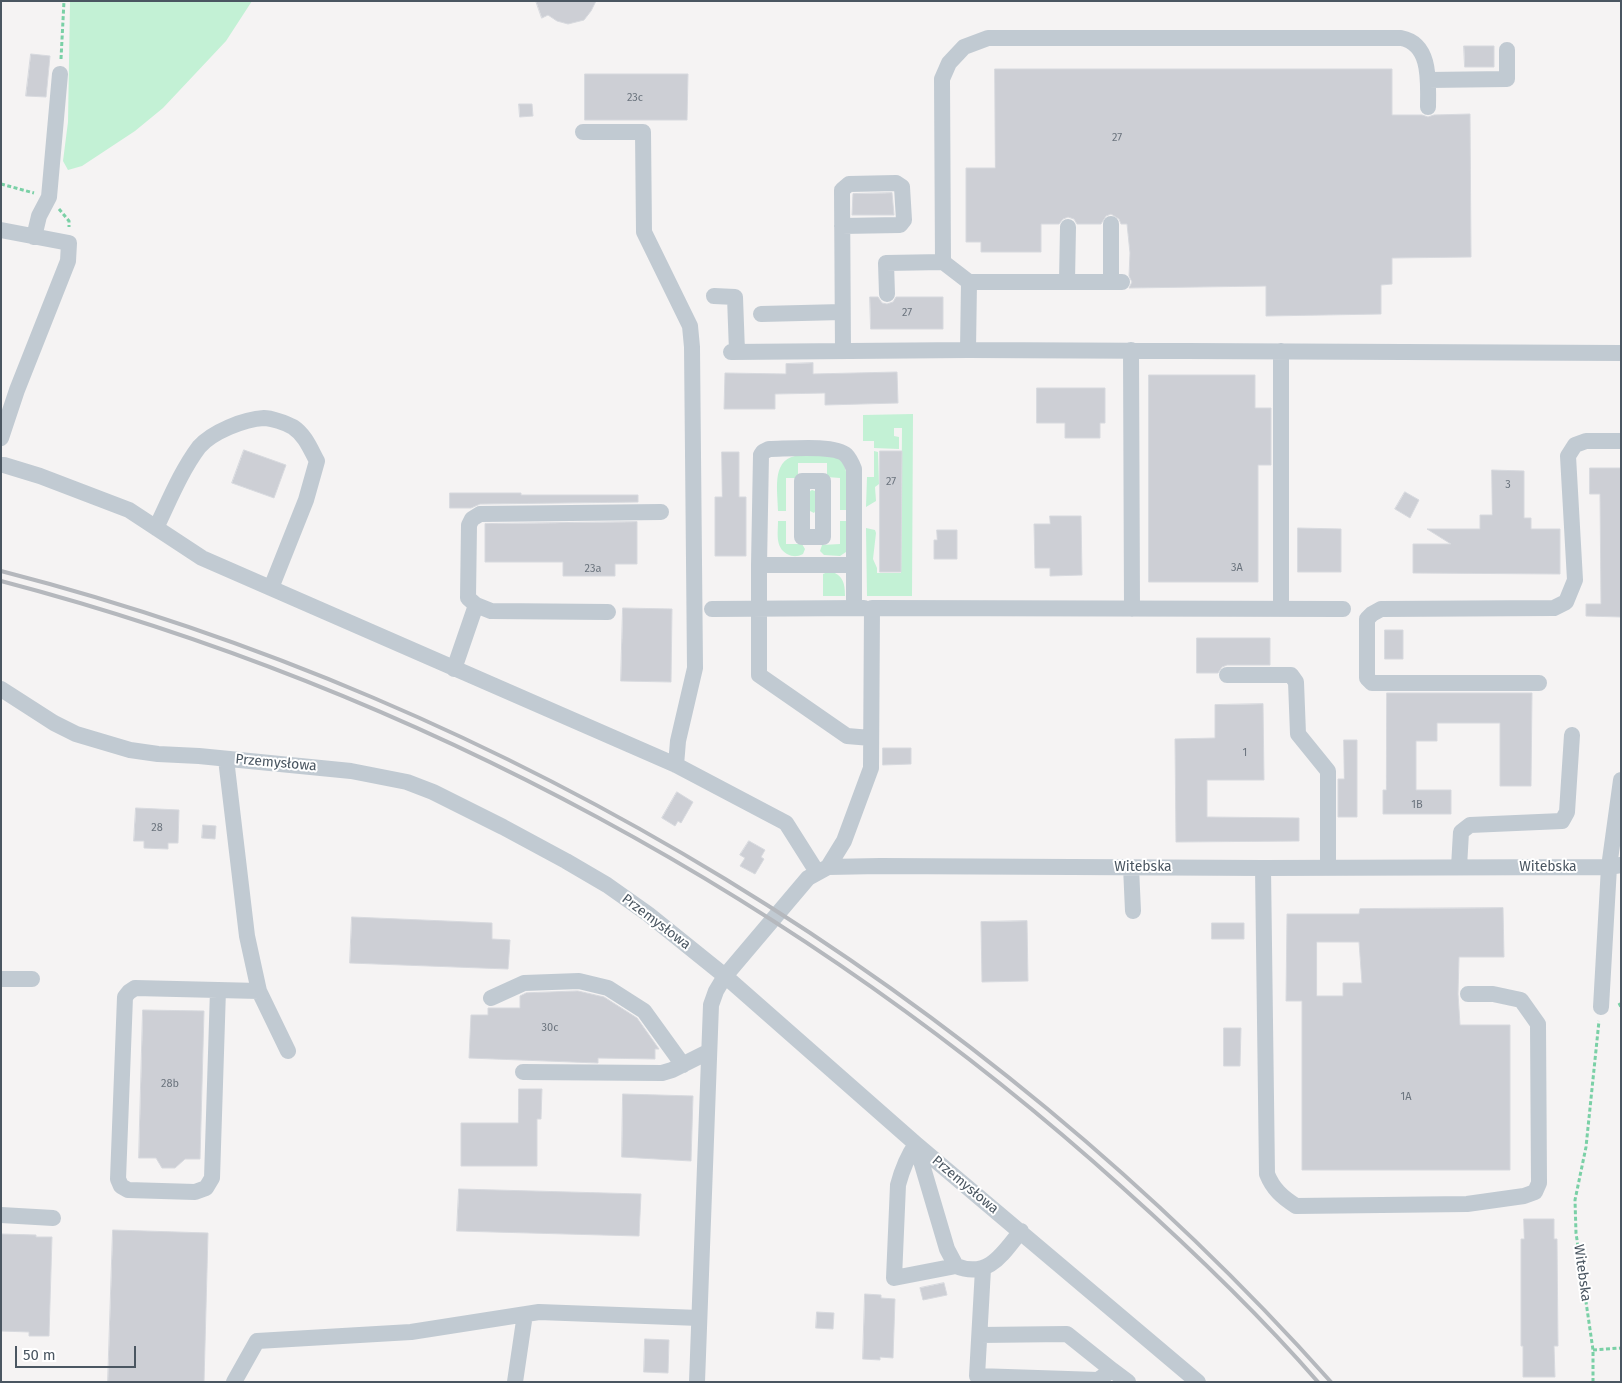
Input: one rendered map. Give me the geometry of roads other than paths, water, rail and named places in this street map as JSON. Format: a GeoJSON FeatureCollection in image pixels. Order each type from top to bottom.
{"type":"FeatureCollection","features":[{"type":"Feature","properties":{"kind":"street"},"geometry":{"type":"LineString","coordinates":[[944,262],[942,79],[950,63],[964,47],[988,38],[1408,39],[1417,46],[1426,66],[1428,107]]}},
{"type":"Feature","properties":{"kind":"street"},"geometry":{"type":"LineString","coordinates":[[1428,80],[1507,79],[1507,50]]}},
{"type":"Feature","properties":{"kind":"street"},"geometry":{"type":"LineString","coordinates":[[34,237],[39,216],[49,197],[60,74]]}},
{"type":"Feature","properties":{"kind":"street"},"geometry":{"type":"LineString","coordinates":[[583,132],[643,132],[644,232],[690,326],[693,392],[695,668],[678,741],[676,765]]}},
{"type":"Feature","properties":{"kind":"street"},"geometry":{"type":"LineString","coordinates":[[887,294],[886,263],[944,262],[969,282],[1116,281],[1111,224]]}},
{"type":"Feature","properties":{"kind":"street"},"geometry":{"type":"LineString","coordinates":[[842,226],[842,350]]}},
{"type":"Feature","properties":{"kind":"street"},"geometry":{"type":"LineString","coordinates":[[1067,281],[1068,227]]}},
{"type":"Feature","properties":{"kind":"street"},"geometry":{"type":"LineString","coordinates":[[1,230],[69,243],[68,261],[17,390],[1,438]]}},
{"type":"Feature","properties":{"kind":"street"},"geometry":{"type":"LineString","coordinates":[[968,350],[969,282]]}},
{"type":"Feature","properties":{"kind":"street"},"geometry":{"type":"LineString","coordinates":[[714,296],[735,296],[734,352],[1130,350],[1621,353]]}},
{"type":"Feature","properties":{"kind":"street"},"geometry":{"type":"LineString","coordinates":[[761,314],[842,312]]}},
{"type":"Feature","properties":{"kind":"street"},"geometry":{"type":"LineString","coordinates":[[1130,350],[1132,609]]}},
{"type":"Feature","properties":{"kind":"street"},"geometry":{"type":"LineString","coordinates":[[1281,351],[1281,609]]}},
{"type":"Feature","properties":{"kind":"street"},"geometry":{"type":"LineString","coordinates":[[156,528],[178,482],[200,447],[215,433],[247,421],[266,418],[292,427],[305,438],[317,461],[306,500],[271,588]]}},
{"type":"Feature","properties":{"kind":"street"},"geometry":{"type":"LineString","coordinates":[[1539,683],[1372,683],[1367,678],[1367,619],[1381,609],[1554,608],[1566,602],[1575,580],[1568,456],[1575,445],[1586,441],[1621,441]]}},
{"type":"Feature","properties":{"kind":"street"},"geometry":{"type":"LineString","coordinates":[[1,448],[3,465],[40,476],[129,510],[202,558],[676,765],[786,823],[822,870]]}},
{"type":"Feature","properties":{"kind":"street"},"geometry":{"type":"LineString","coordinates":[[854,608],[854,469],[846,455],[833,450],[769,449],[763,452],[761,455],[759,565],[759,675],[847,736],[872,738]]}},
{"type":"Feature","properties":{"kind":"street"},"geometry":{"type":"LineString","coordinates":[[608,612],[491,611],[476,605],[468,598],[469,525],[475,516],[480,514],[662,512]]}},
{"type":"Feature","properties":{"kind":"street"},"geometry":{"type":"LineString","coordinates":[[812,537],[813,565]]}},
{"type":"Feature","properties":{"kind":"street"},"geometry":{"type":"LineString","coordinates":[[759,565],[854,565]]}},
{"type":"Feature","properties":{"kind":"street"},"geometry":{"type":"LineString","coordinates":[[454,668],[476,605]]}},
{"type":"Feature","properties":{"kind":"street"},"geometry":{"type":"LineString","coordinates":[[697,1382],[711,1005],[716,991],[725,976],[808,878],[822,870],[844,841],[871,768],[872,608]]}},
{"type":"Feature","properties":{"kind":"street"},"geometry":{"type":"LineString","coordinates":[[712,609],[1343,610]]}},
{"type":"Feature","properties":{"kind":"street"},"geometry":{"type":"LineString","coordinates":[[1227,675],[1291,675],[1296,682],[1298,734],[1328,771],[1328,868]]}},
{"type":"Feature","properties":{"kind":"street","name":"Przemysłowa"},"geometry":{"type":"LineString","coordinates":[[1,689],[54,723],[76,734],[130,750],[351,771],[407,782],[433,792],[503,827],[607,885],[648,914],[725,976],[916,1144],[1198,1382]]}},
{"type":"Feature","properties":{"kind":"street"},"geometry":{"type":"LineString","coordinates":[[1459,867],[1460,832],[1470,825],[1562,821],[1567,812],[1572,735]]}},
{"type":"Feature","properties":{"kind":"street"},"geometry":{"type":"LineString","coordinates":[[226,759],[247,936],[259,991],[288,1052]]}},
{"type":"Feature","properties":{"kind":"street"},"geometry":{"type":"LineString","coordinates":[[1601,1007],[1615,866],[1621,780]]}},
{"type":"Feature","properties":{"kind":"street","name":"Witebska"},"geometry":{"type":"LineString","coordinates":[[822,870],[880,866],[1328,868],[1615,866]]}},
{"type":"Feature","properties":{"kind":"street"},"geometry":{"type":"LineString","coordinates":[[1131,867],[1133,911]]}},
{"type":"Feature","properties":{"kind":"street"},"geometry":{"type":"LineString","coordinates":[[1263,868],[1266,1174],[1272,1186],[1281,1196],[1296,1206],[1467,1204],[1524,1196],[1535,1192],[1539,1183],[1538,1024],[1521,1000],[1493,994],[1468,994]]}},
{"type":"Feature","properties":{"kind":"street"},"geometry":{"type":"LineString","coordinates":[[1,978],[32,980]]}},
{"type":"Feature","properties":{"kind":"street"},"geometry":{"type":"LineString","coordinates":[[491,998],[524,983],[580,981],[608,988],[644,1010],[683,1065]]}},
{"type":"Feature","properties":{"kind":"street"},"geometry":{"type":"LineString","coordinates":[[218,990],[212,1178],[206,1188],[196,1192],[128,1190],[122,1186],[118,1179],[125,997],[128,992],[135,988],[218,990],[259,991]]}},
{"type":"Feature","properties":{"kind":"street"},"geometry":{"type":"LineString","coordinates":[[523,1072],[662,1072],[683,1065],[708,1052]]}},
{"type":"Feature","properties":{"kind":"street"},"geometry":{"type":"LineString","coordinates":[[916,1144],[947,1249],[956,1266],[964,1270],[983,1269],[997,1260],[1021,1231]]}},
{"type":"Feature","properties":{"kind":"street"},"geometry":{"type":"LineString","coordinates":[[916,1144],[909,1154],[898,1185],[894,1278],[956,1266]]}},
{"type":"Feature","properties":{"kind":"street"},"geometry":{"type":"LineString","coordinates":[[1,1215],[52,1218]]}},
{"type":"Feature","properties":{"kind":"street"},"geometry":{"type":"LineString","coordinates":[[983,1269],[977,1379],[1098,1380],[1112,1370]]}},
{"type":"Feature","properties":{"kind":"street"},"geometry":{"type":"LineString","coordinates":[[234,1382],[257,1341],[411,1332],[539,1312],[700,1318]]}},
{"type":"Feature","properties":{"kind":"street"},"geometry":{"type":"LineString","coordinates":[[515,1382],[525,1314]]}},
{"type":"Feature","properties":{"kind":"street"},"geometry":{"type":"LineString","coordinates":[[980,1335],[1067,1334],[1128,1382]]}},
{"type":"Feature","properties":{"kind":"railway"},"geometry":{"type":"LineString","coordinates":[[1,571],[189,627],[373,698],[552,782],[725,879],[891,988],[1048,1109],[1195,1241],[1331,1382]]}},
{"type":"Feature","properties":{"kind":"railway"},"geometry":{"type":"LineString","coordinates":[[1,581],[155,627],[307,681],[455,745],[598,818],[738,899],[872,987],[1001,1084],[1174,1234],[1248,1306],[1318,1382]]}}]}
